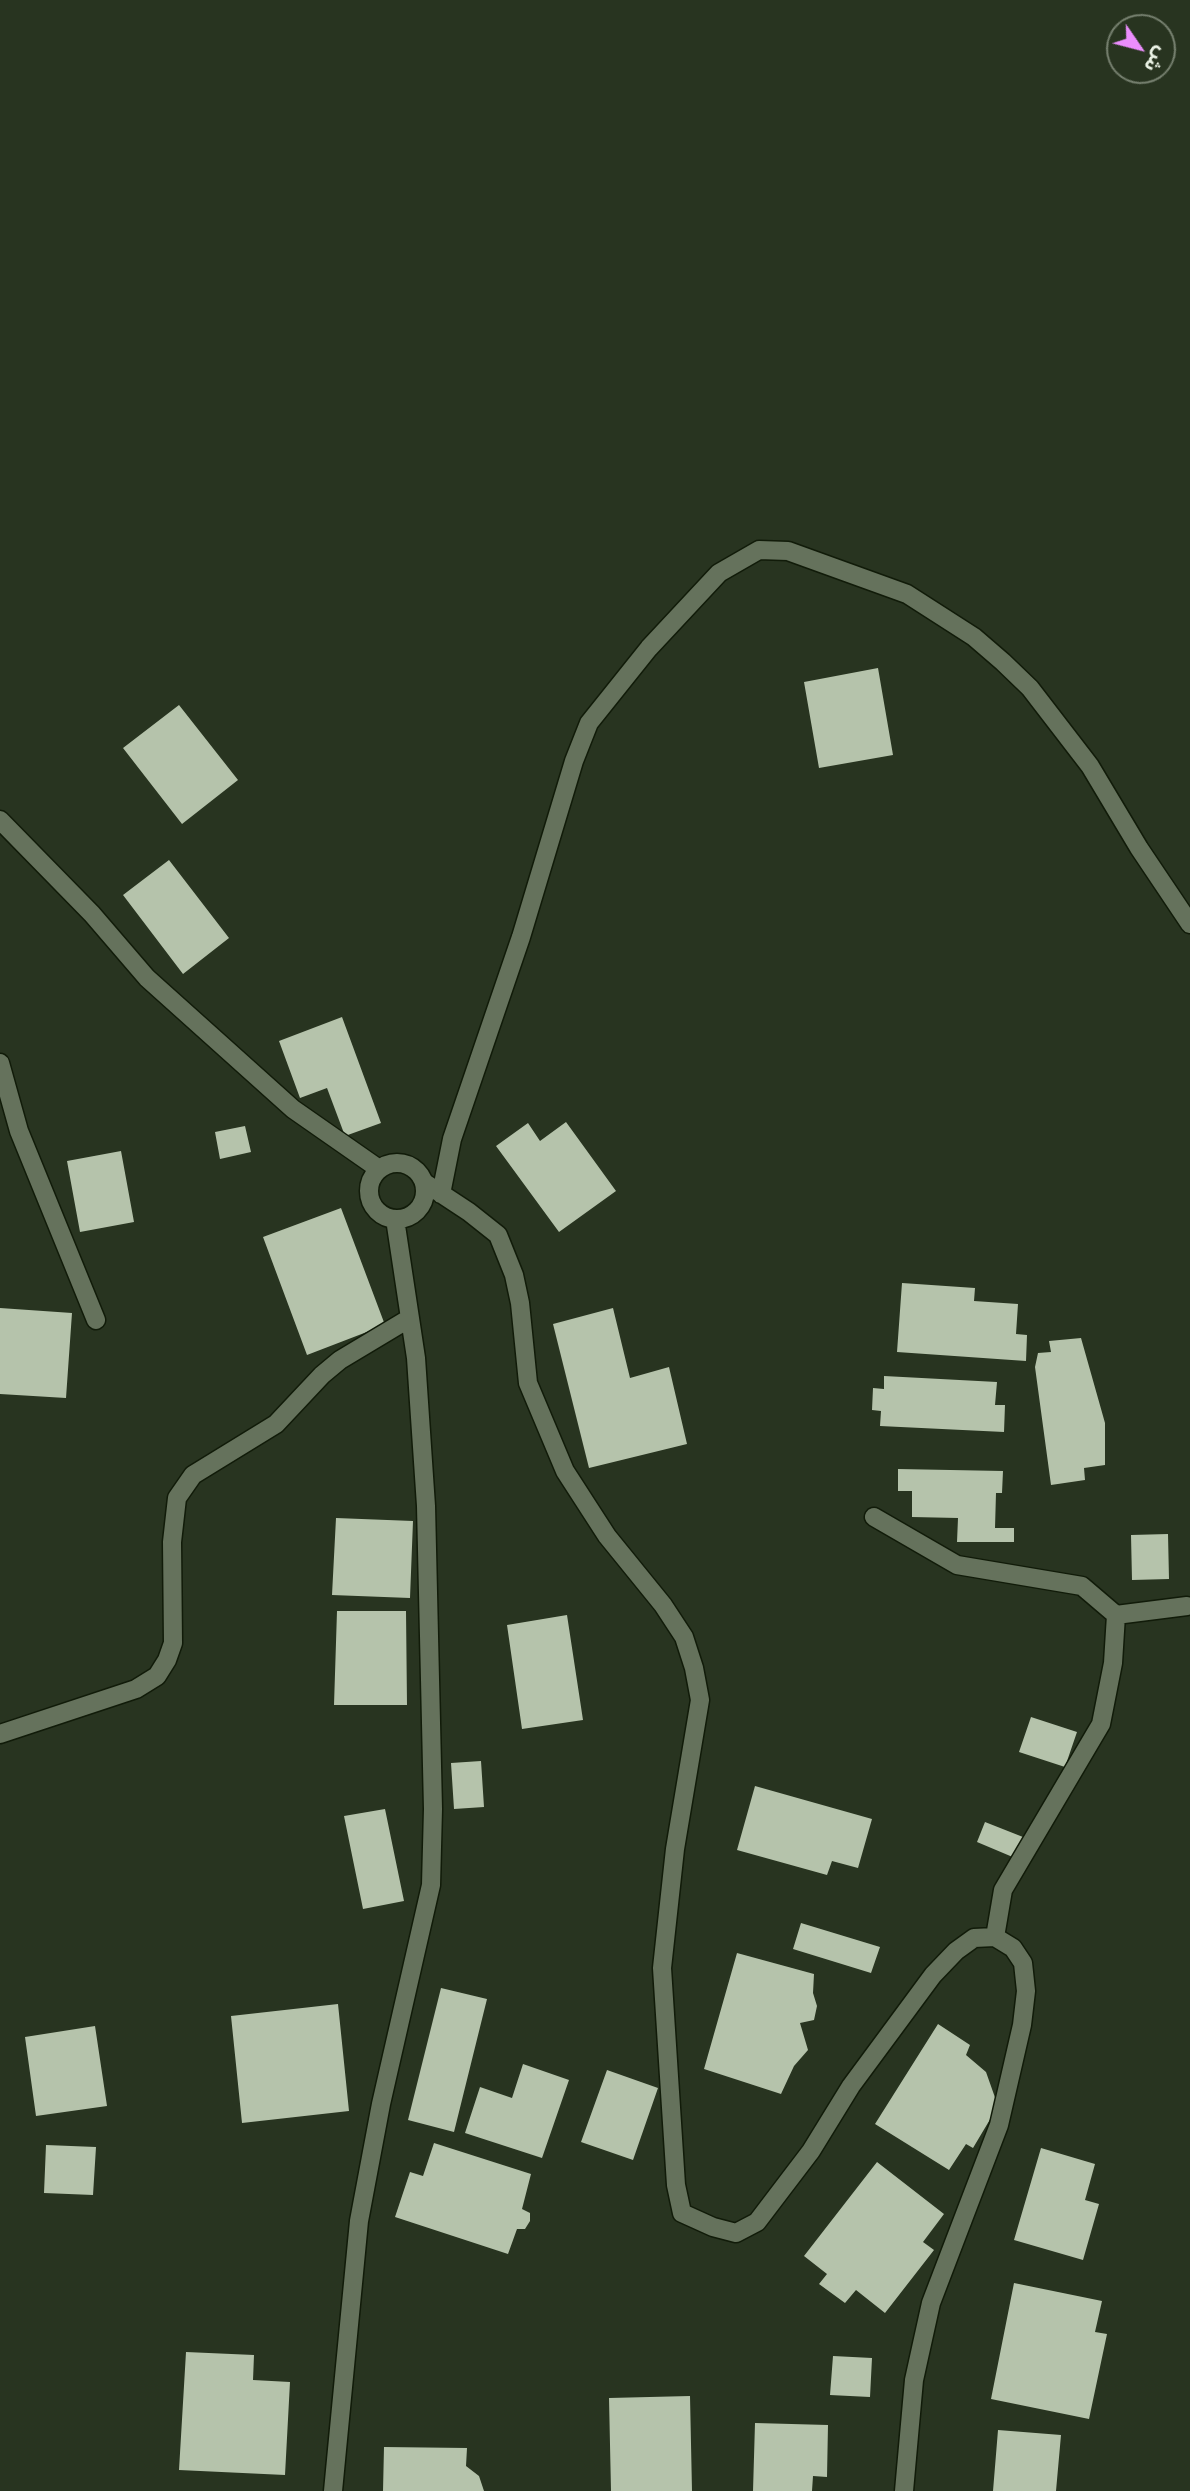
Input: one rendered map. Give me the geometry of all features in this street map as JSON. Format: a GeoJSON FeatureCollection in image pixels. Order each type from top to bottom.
{"type":"FeatureCollection","features":[{"type":"Feature","properties":{"kind":"street"},"geometry":{"type":"LineString","coordinates":[[441,1194],[452,1139],[517,950],[574,761],[589,723],[649,648],[719,573],[759,550],[788,551],[907,594],[974,637],[1003,662],[1030,688],[1090,766],[1139,848],[1190,924]]}},
{"type":"Feature","properties":{"kind":"street"},"geometry":{"type":"LineString","coordinates":[[0,820],[92,914],[157,987],[293,1109],[379,1169]]}},
{"type":"Feature","properties":{"kind":"street"},"geometry":{"type":"LineString","coordinates":[[0,1063],[19,1131],[96,1320]]}},
{"type":"Feature","properties":{"kind":"street"},"geometry":{"type":"LineString","coordinates":[[425,1183],[424,1202],[404,1219],[395,1219],[379,1213],[369,1196],[373,1177],[379,1169],[397,1162],[406,1164],[415,1169],[425,1183],[498,1235],[505,1246],[520,1303],[528,1383],[565,1471],[585,1505],[630,1567],[663,1605],[684,1637],[694,1668],[700,1700],[675,1849],[662,1968],[677,2185],[682,2213],[713,2227],[736,2233],[757,2222],[811,2151],[851,2086],[933,1975],[956,1951],[974,1938],[995,1937],[1013,1948],[1023,1963],[1026,1991],[1022,2025],[999,2125],[931,2303],[914,2380],[904,2491]]}},
{"type":"Feature","properties":{"kind":"street"},"geometry":{"type":"LineString","coordinates":[[333,2491],[359,2221],[431,1885],[433,1809],[426,1506],[416,1358],[395,1219]]}},
{"type":"Feature","properties":{"kind":"street"},"geometry":{"type":"LineString","coordinates":[[0,1734],[136,1689],[157,1676],[173,1643],[172,1542],[177,1498],[193,1475],[276,1424],[331,1368],[410,1318]]}},
{"type":"Feature","properties":{"kind":"street"},"geometry":{"type":"LineString","coordinates":[[874,1517],[957,1565],[1082,1586],[1116,1615],[1187,1606]]}},
{"type":"Feature","properties":{"kind":"street"},"geometry":{"type":"LineString","coordinates":[[995,1937],[1003,1890],[1101,1724],[1114,1663],[1116,1615]]}},
{"type":"Feature","properties":{"kind":"building"},"geometry":{"type":"Polygon","coordinates":[[[878,668],[893,755],[819,768],[804,682],[878,668]]]}},
{"type":"Feature","properties":{"kind":"building"},"geometry":{"type":"Polygon","coordinates":[[[179,705],[238,780],[182,824],[123,748],[179,705]]]}},
{"type":"Feature","properties":{"kind":"building"},"geometry":{"type":"Polygon","coordinates":[[[169,860],[229,938],[183,974],[123,895],[169,860]]]}},
{"type":"Feature","properties":{"kind":"building"},"geometry":{"type":"Polygon","coordinates":[[[342,1017],[381,1123],[345,1136],[327,1088],[300,1098],[279,1041],[342,1017]]]}},
{"type":"Feature","properties":{"kind":"building"},"geometry":{"type":"Polygon","coordinates":[[[566,1122],[616,1191],[559,1232],[496,1146],[528,1123],[540,1141],[566,1122]]]}},
{"type":"Feature","properties":{"kind":"building"},"geometry":{"type":"Polygon","coordinates":[[[245,1126],[251,1152],[220,1159],[215,1132],[245,1126]]]}},
{"type":"Feature","properties":{"kind":"building"},"geometry":{"type":"Polygon","coordinates":[[[121,1151],[134,1222],[80,1232],[67,1161],[121,1151]]]}},
{"type":"Feature","properties":{"kind":"building"},"geometry":{"type":"Polygon","coordinates":[[[341,1208],[385,1325],[307,1355],[263,1237],[341,1208]]]}},
{"type":"Feature","properties":{"kind":"building"},"geometry":{"type":"Polygon","coordinates":[[[902,1283],[975,1288],[974,1301],[1018,1304],[1016,1334],[1027,1335],[1026,1361],[897,1352],[902,1283]]]}},
{"type":"Feature","properties":{"kind":"building"},"geometry":{"type":"Polygon","coordinates":[[[0,1308],[72,1313],[66,1398],[0,1394],[0,1308]]]}},
{"type":"Feature","properties":{"kind":"building"},"geometry":{"type":"Polygon","coordinates":[[[613,1308],[630,1378],[669,1367],[687,1444],[589,1468],[553,1324],[613,1308]]]}},
{"type":"Feature","properties":{"kind":"building"},"geometry":{"type":"Polygon","coordinates":[[[1081,1338],[1105,1423],[1105,1465],[1084,1468],[1085,1480],[1051,1485],[1035,1367],[1038,1353],[1051,1352],[1049,1341],[1081,1338]]]}},
{"type":"Feature","properties":{"kind":"building"},"geometry":{"type":"Polygon","coordinates":[[[884,1376],[997,1382],[995,1405],[1005,1405],[1004,1432],[880,1426],[881,1411],[872,1410],[873,1388],[884,1389],[884,1376]]]}},
{"type":"Feature","properties":{"kind":"building"},"geometry":{"type":"Polygon","coordinates":[[[898,1469],[1003,1471],[1002,1493],[996,1493],[995,1528],[1014,1528],[1014,1542],[957,1542],[958,1518],[912,1517],[912,1491],[898,1491],[898,1469]]]}},
{"type":"Feature","properties":{"kind":"building"},"geometry":{"type":"Polygon","coordinates":[[[336,1518],[413,1521],[410,1598],[332,1595],[336,1518]]]}},
{"type":"Feature","properties":{"kind":"building"},"geometry":{"type":"Polygon","coordinates":[[[1168,1534],[1169,1579],[1132,1580],[1131,1535],[1168,1534]]]}},
{"type":"Feature","properties":{"kind":"building"},"geometry":{"type":"Polygon","coordinates":[[[337,1611],[406,1611],[407,1705],[334,1705],[337,1611]]]}},
{"type":"Feature","properties":{"kind":"building"},"geometry":{"type":"Polygon","coordinates":[[[567,1615],[583,1720],[522,1729],[507,1625],[567,1615]]]}},
{"type":"Feature","properties":{"kind":"building"},"geometry":{"type":"Polygon","coordinates":[[[1031,1717],[1077,1732],[1065,1767],[1019,1752],[1031,1717]]]}},
{"type":"Feature","properties":{"kind":"building"},"geometry":{"type":"Polygon","coordinates":[[[481,1761],[484,1807],[454,1809],[451,1763],[481,1761]]]}},
{"type":"Feature","properties":{"kind":"building"},"geometry":{"type":"Polygon","coordinates":[[[755,1786],[872,1819],[858,1868],[832,1861],[827,1875],[737,1850],[755,1786]]]}},
{"type":"Feature","properties":{"kind":"building"},"geometry":{"type":"Polygon","coordinates":[[[385,1809],[404,1901],[363,1909],[344,1816],[385,1809]]]}},
{"type":"Feature","properties":{"kind":"building"},"geometry":{"type":"Polygon","coordinates":[[[985,1822],[1023,1837],[1015,1858],[977,1842],[985,1822]]]}},
{"type":"Feature","properties":{"kind":"building"},"geometry":{"type":"Polygon","coordinates":[[[801,1923],[880,1947],[871,1973],[793,1949],[801,1923]]]}},
{"type":"Feature","properties":{"kind":"building"},"geometry":{"type":"Polygon","coordinates":[[[737,1953],[814,1974],[813,1993],[817,2006],[814,2020],[800,2023],[808,2050],[794,2066],[781,2094],[704,2069],[737,1953]]]}},
{"type":"Feature","properties":{"kind":"building"},"geometry":{"type":"Polygon","coordinates":[[[441,1988],[487,1999],[454,2132],[408,2120],[441,1988]]]}},
{"type":"Feature","properties":{"kind":"building"},"geometry":{"type":"Polygon","coordinates":[[[338,2004],[349,2111],[242,2123],[231,2016],[338,2004]]]}},
{"type":"Feature","properties":{"kind":"building"},"geometry":{"type":"Polygon","coordinates":[[[938,2024],[970,2045],[966,2055],[986,2072],[998,2106],[973,2148],[966,2144],[949,2170],[875,2124],[938,2024]]]}},
{"type":"Feature","properties":{"kind":"building"},"geometry":{"type":"Polygon","coordinates":[[[95,2026],[107,2106],[36,2116],[25,2037],[95,2026]]]}},
{"type":"Feature","properties":{"kind":"building"},"geometry":{"type":"Polygon","coordinates":[[[523,2064],[569,2080],[542,2158],[465,2133],[480,2087],[512,2098],[523,2064]]]}},
{"type":"Feature","properties":{"kind":"building"},"geometry":{"type":"Polygon","coordinates":[[[607,2070],[658,2088],[633,2160],[581,2142],[607,2070]]]}},
{"type":"Feature","properties":{"kind":"building"},"geometry":{"type":"Polygon","coordinates":[[[434,2143],[531,2174],[522,2209],[530,2213],[530,2221],[525,2229],[517,2229],[508,2254],[395,2217],[410,2172],[423,2176],[434,2143]]]}},
{"type":"Feature","properties":{"kind":"building"},"geometry":{"type":"Polygon","coordinates":[[[46,2145],[96,2147],[93,2195],[44,2193],[46,2145]]]}},
{"type":"Feature","properties":{"kind":"building"},"geometry":{"type":"Polygon","coordinates":[[[1041,2148],[1095,2164],[1085,2200],[1099,2204],[1083,2260],[1014,2240],[1041,2148]]]}},
{"type":"Feature","properties":{"kind":"building"},"geometry":{"type":"Polygon","coordinates":[[[877,2162],[944,2214],[923,2242],[934,2250],[885,2313],[856,2290],[845,2303],[819,2284],[827,2274],[804,2256],[877,2162]]]}},
{"type":"Feature","properties":{"kind":"building"},"geometry":{"type":"Polygon","coordinates":[[[1014,2283],[1102,2301],[1095,2332],[1107,2334],[1089,2419],[991,2399],[1014,2283]]]}},
{"type":"Feature","properties":{"kind":"building"},"geometry":{"type":"Polygon","coordinates":[[[186,2352],[254,2355],[253,2380],[290,2382],[285,2475],[179,2470],[186,2352]]]}},
{"type":"Feature","properties":{"kind":"building"},"geometry":{"type":"Polygon","coordinates":[[[833,2356],[872,2358],[870,2397],[830,2395],[833,2356]]]}},
{"type":"Feature","properties":{"kind":"building"},"geometry":{"type":"Polygon","coordinates":[[[690,2396],[692,2491],[611,2491],[609,2398],[690,2396]]]}},
{"type":"Feature","properties":{"kind":"building"},"geometry":{"type":"Polygon","coordinates":[[[755,2423],[828,2425],[827,2477],[813,2476],[812,2491],[753,2491],[755,2423]]]}},
{"type":"Feature","properties":{"kind":"building"},"geometry":{"type":"Polygon","coordinates":[[[998,2430],[1061,2435],[1056,2491],[993,2491],[998,2430]]]}},
{"type":"Feature","properties":{"kind":"building"},"geometry":{"type":"Polygon","coordinates":[[[384,2447],[467,2448],[466,2466],[479,2476],[484,2491],[383,2491],[384,2447]]]}}]}
